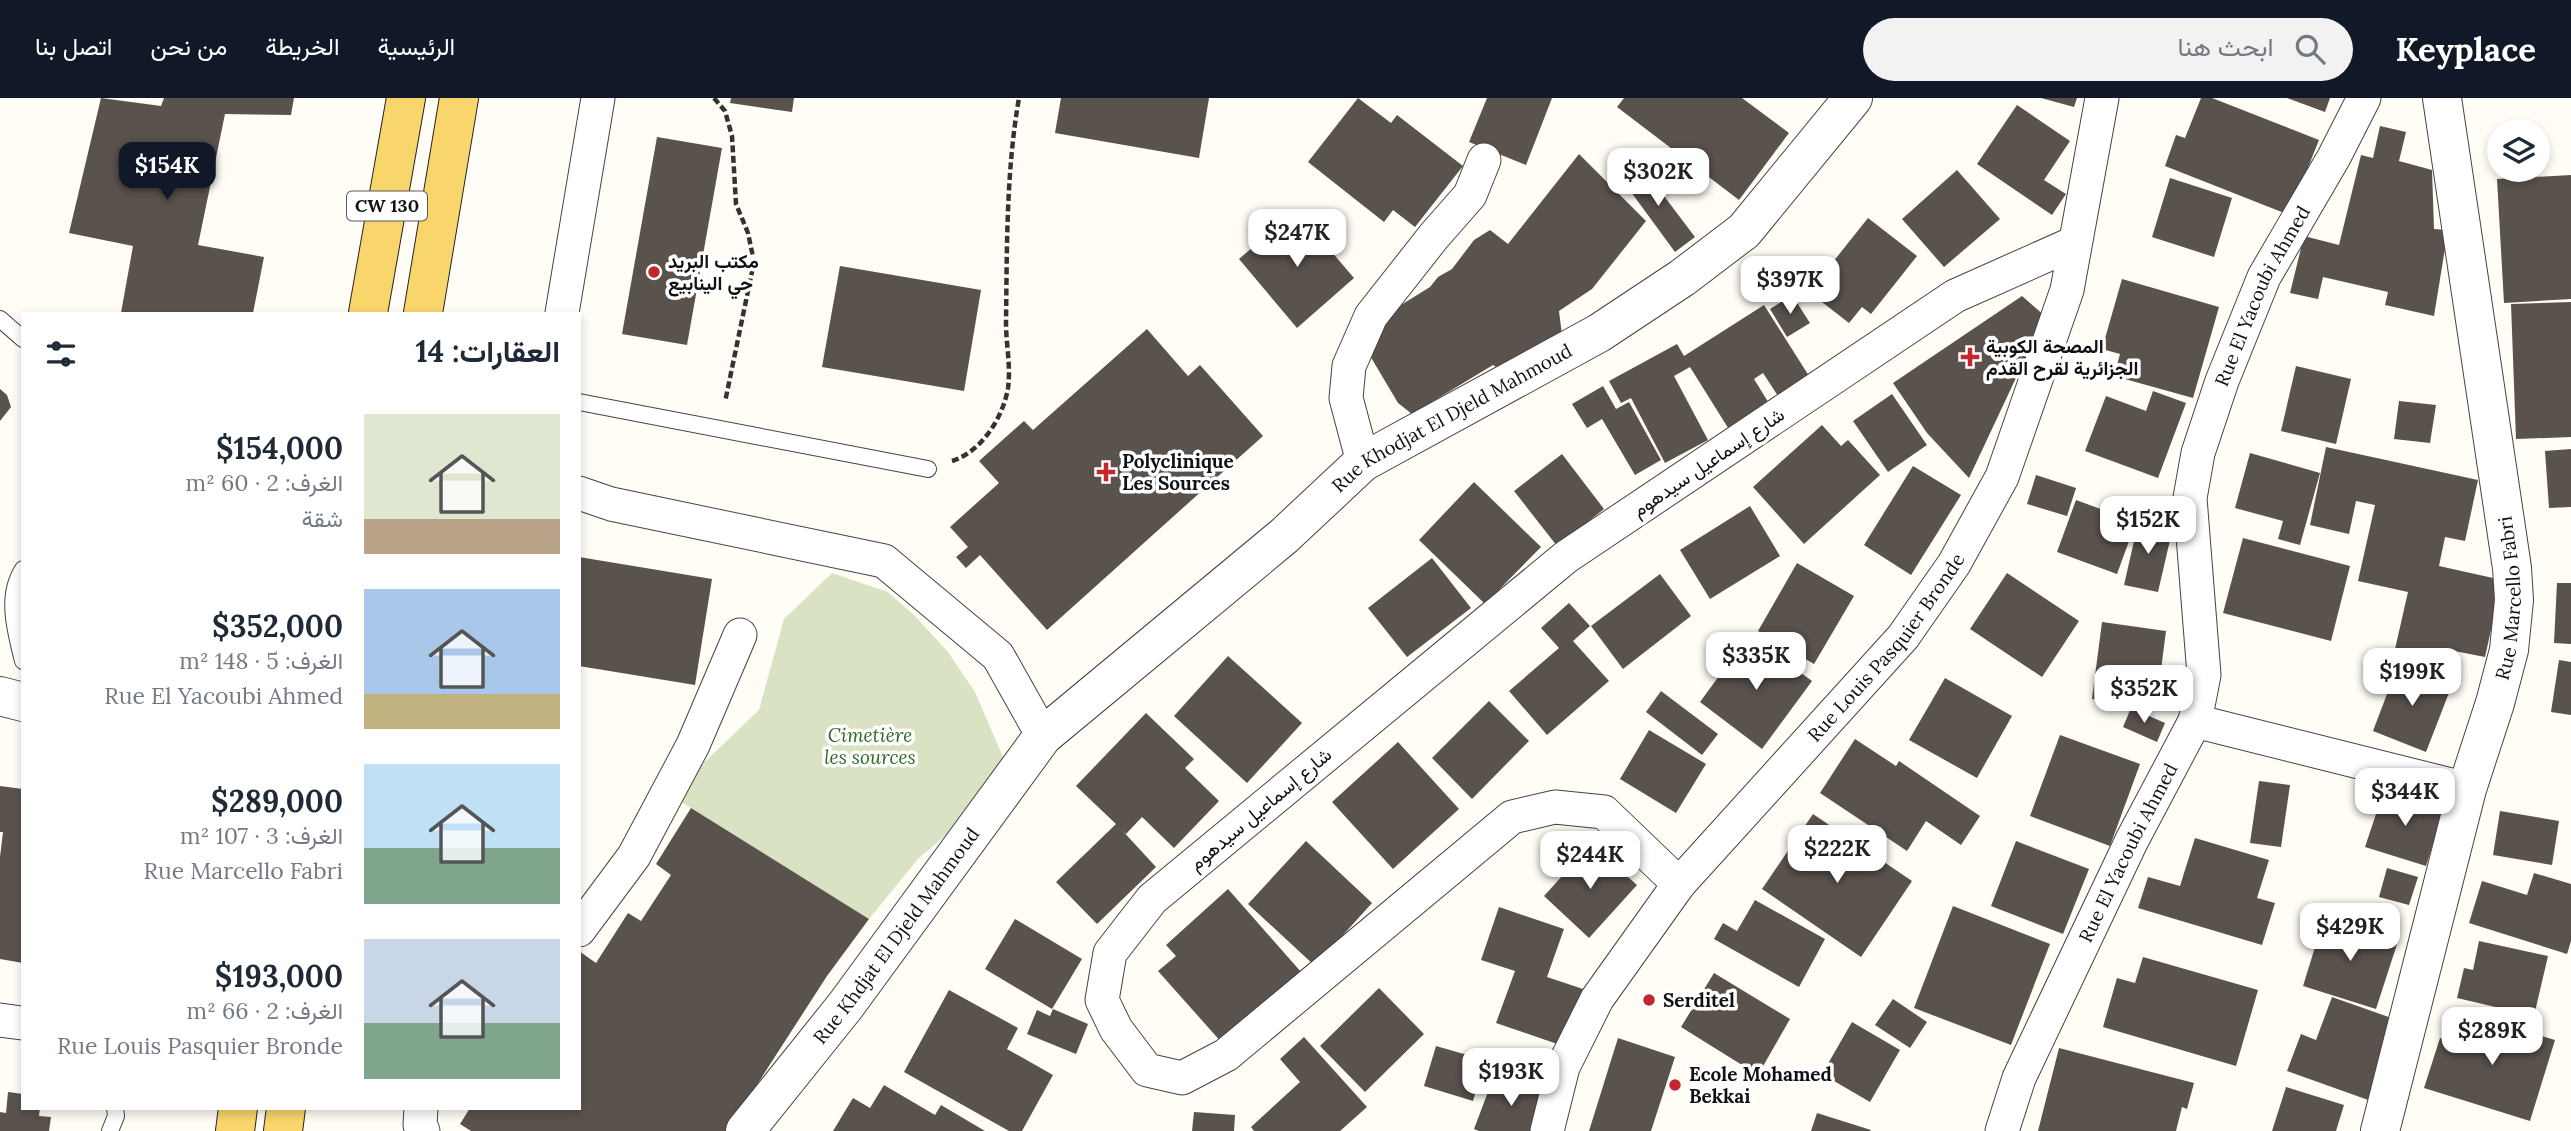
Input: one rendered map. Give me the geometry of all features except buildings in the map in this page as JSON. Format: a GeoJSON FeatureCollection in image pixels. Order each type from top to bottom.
{"type":"FeatureCollection","features":[{"type":"Feature","properties":{"kind":"main road","name":"CW 130"},"geometry":{"type":"LineString","coordinates":[[368,312],[406,98]]}},
{"type":"Feature","properties":{"kind":"main road","name":"CW 130"},"geometry":{"type":"LineString","coordinates":[[423,312],[460,98]]}},
{"type":"Feature","properties":{"kind":"main road"},"geometry":{"type":"LineString","coordinates":[[235,1131],[238,1110]]}},
{"type":"Feature","properties":{"kind":"main road"},"geometry":{"type":"LineString","coordinates":[[283,1131],[286,1110]]}},
{"type":"Feature","properties":{"kind":"street"},"geometry":{"type":"LineString","coordinates":[[562,312],[598,98]]}},
{"type":"Feature","properties":{"kind":"street","name":"Rue Khodjat El Djeld Mahmoud"},"geometry":{"type":"LineString","coordinates":[[1043,736],[1284,536],[1363,462],[1599,333],[1682,278],[1744,231],[1853,98]]}},
{"type":"Feature","properties":{"kind":"street","name":"Rue Louis Pasquier Bronde"},"geometry":{"type":"LineString","coordinates":[[1547,1131],[1563,1067],[1597,999],[1679,884],[1903,636],[1954,564],[2002,477],[2067,290],[2102,98]]}},
{"type":"Feature","properties":{"kind":"street","name":"Rue El Yacoubi Ahmed"},"geometry":{"type":"LineString","coordinates":[[2002,1131],[2019,1079],[2132,840],[2195,721],[2204,675],[2190,498],[2199,453],[2222,381],[2264,277],[2334,157],[2364,98]]}},
{"type":"Feature","properties":{"kind":"street","name":"Rue Marcello Fabri"},"geometry":{"type":"LineString","coordinates":[[2380,1131],[2467,789],[2495,704],[2509,650],[2514,600],[2512,568],[2442,98]]}},
{"type":"Feature","properties":{"kind":"street"},"geometry":{"type":"LineString","coordinates":[[1363,462],[1346,398],[1349,366],[1371,316],[1470,195],[1485,160]]}},
{"type":"Feature","properties":{"kind":"street","name":"شارع إسماعيل سيدهوم"},"geometry":{"type":"LineString","coordinates":[[1679,884],[1604,812],[1555,807],[1511,817],[1226,1055],[1182,1078],[1147,1070],[1116,1029],[1102,1000],[1110,953],[1152,899],[1566,557],[1955,296],[2074,243]]}},
{"type":"Feature","properties":{"kind":"street"},"geometry":{"type":"LineString","coordinates":[[581,494],[611,504],[884,561],[998,656],[1043,736]]}},
{"type":"Feature","properties":{"kind":"street"},"geometry":{"type":"LineString","coordinates":[[581,927],[634,856],[693,745],[740,635]]}},
{"type":"Feature","properties":{"kind":"street"},"geometry":{"type":"LineString","coordinates":[[0,696],[21,701]]}},
{"type":"Feature","properties":{"kind":"street"},"geometry":{"type":"LineString","coordinates":[[2195,721],[2467,789]]}},
{"type":"Feature","properties":{"kind":"street","name":"Rue Khdjat El Djeld Mahmoud"},"geometry":{"type":"LineString","coordinates":[[745,1131],[846,1005],[1043,736]]}},
{"type":"Feature","properties":{"kind":"street"},"geometry":{"type":"LineString","coordinates":[[0,1020],[21,1023]]}},
{"type":"Feature","properties":{"kind":"street"},"geometry":{"type":"LineString","coordinates":[[421,1110],[420,1125],[423,1131]]}},
{"type":"Feature","properties":{"kind":"lane"},"geometry":{"type":"LineString","coordinates":[[0,320],[21,337]]}},
{"type":"Feature","properties":{"kind":"lane"},"geometry":{"type":"LineString","coordinates":[[581,402],[928,469]]}},
{"type":"Feature","properties":{"kind":"lane"},"geometry":{"type":"LineString","coordinates":[[21,575],[13,601],[21,652]]}},
{"type":"Feature","properties":{"kind":"lane"},"geometry":{"type":"LineString","coordinates":[[110,1131],[116,1116],[115,1110]]}},
{"type":"Feature","properties":{"kind":"path"},"geometry":{"type":"LineString","coordinates":[[715,98],[725,111],[732,136],[736,204],[748,233],[754,262],[720,429]]}},
{"type":"Feature","properties":{"kind":"path"},"geometry":{"type":"LineString","coordinates":[[928,469],[967,457],[998,421],[1008,387],[1006,325],[1012,142],[1019,98]]}},
{"type":"Feature","properties":{"kind":"green space","name":"Cimetière les sources"},"geometry":{"type":"Polygon","coordinates":[[[832,573],[888,592],[915,616],[948,652],[975,692],[1012,778],[918,859],[869,919],[670,795],[759,710],[784,619],[832,573]]]}},
{"type":"Feature","properties":{"kind":"place","name":"مكتب البريد حي الينابيع"},"geometry":{"type":"Point","coordinates":[654,272]}},
{"type":"Feature","properties":{"kind":"place","name":"المصحة الكوبية الجزائرية لقرح القدم"},"geometry":{"type":"Point","coordinates":[1970,357]}},
{"type":"Feature","properties":{"kind":"place","name":"Polyclinique Les Sources"},"geometry":{"type":"Point","coordinates":[1106,472]}},
{"type":"Feature","properties":{"kind":"place","name":"Serditel"},"geometry":{"type":"Point","coordinates":[1649,1000]}},
{"type":"Feature","properties":{"kind":"place","name":"Ecole Mohamed Bekkai"},"geometry":{"type":"Point","coordinates":[1675,1085]}}]}
